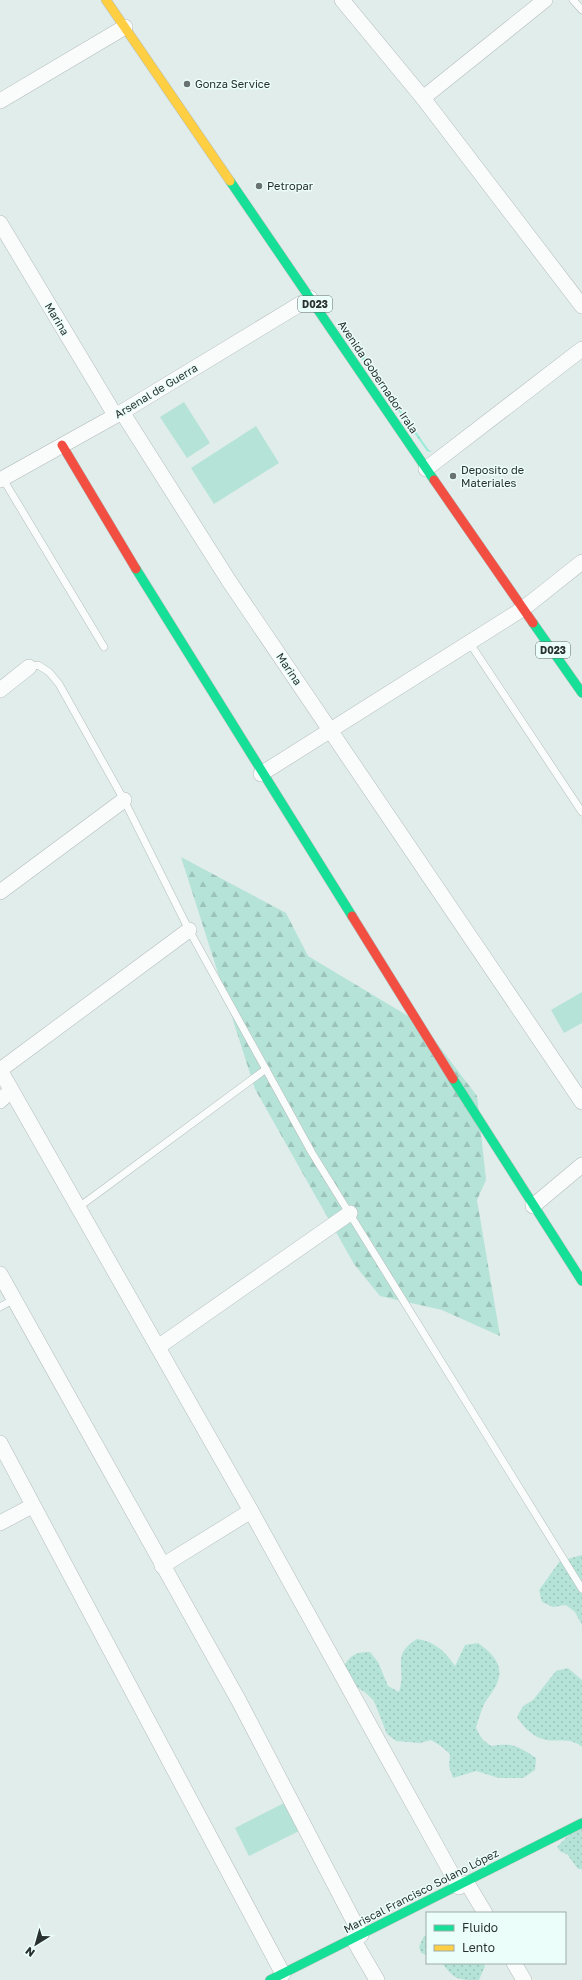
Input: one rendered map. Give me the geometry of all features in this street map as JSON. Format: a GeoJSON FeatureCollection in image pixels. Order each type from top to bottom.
{"type":"FeatureCollection","features":[{"type":"Feature","properties":{"kind":"main road","name":"Avenida Gobernador Irala"},"geometry":{"type":"LineString","coordinates":[[106,0],[426,469],[524,608]]}},
{"type":"Feature","properties":{"kind":"main road"},"geometry":{"type":"LineString","coordinates":[[62,445],[261,774],[533,1206],[582,1281]]}},
{"type":"Feature","properties":{"kind":"main road","name":"D023"},"geometry":{"type":"LineString","coordinates":[[524,608],[582,693]]}},
{"type":"Feature","properties":{"kind":"main road","name":"Mariscal Francisco Solano López"},"geometry":{"type":"LineString","coordinates":[[276,1977],[463,1885],[582,1823]]}},
{"type":"Feature","properties":{"kind":"street"},"geometry":{"type":"LineString","coordinates":[[342,0],[423,98],[582,306]]}},
{"type":"Feature","properties":{"kind":"street"},"geometry":{"type":"LineString","coordinates":[[423,98],[545,0]]}},
{"type":"Feature","properties":{"kind":"street"},"geometry":{"type":"LineString","coordinates":[[0,100],[125,28]]}},
{"type":"Feature","properties":{"kind":"street","name":"Marina"},"geometry":{"type":"LineString","coordinates":[[0,223],[118,413],[229,581],[331,729],[582,1102]]}},
{"type":"Feature","properties":{"kind":"street","name":"Arsenal de Guerra"},"geometry":{"type":"LineString","coordinates":[[2,479],[118,413],[310,298]]}},
{"type":"Feature","properties":{"kind":"street"},"geometry":{"type":"LineString","coordinates":[[426,469],[582,349]]}},
{"type":"Feature","properties":{"kind":"street"},"geometry":{"type":"LineString","coordinates":[[261,774],[524,608],[582,562]]}},
{"type":"Feature","properties":{"kind":"street"},"geometry":{"type":"LineString","coordinates":[[0,690],[29,667]]}},
{"type":"Feature","properties":{"kind":"street"},"geometry":{"type":"LineString","coordinates":[[0,892],[124,800]]}},
{"type":"Feature","properties":{"kind":"street"},"geometry":{"type":"LineString","coordinates":[[189,930],[0,1070],[463,1885],[484,1912]]}},
{"type":"Feature","properties":{"kind":"street"},"geometry":{"type":"LineString","coordinates":[[0,1101],[12,1090]]}},
{"type":"Feature","properties":{"kind":"street"},"geometry":{"type":"LineString","coordinates":[[533,1206],[582,1165]]}},
{"type":"Feature","properties":{"kind":"street"},"geometry":{"type":"LineString","coordinates":[[158,1347],[350,1213]]}},
{"type":"Feature","properties":{"kind":"street"},"geometry":{"type":"LineString","coordinates":[[0,1274],[162,1566],[239,1701],[377,1980]]}},
{"type":"Feature","properties":{"kind":"street"},"geometry":{"type":"LineString","coordinates":[[0,1443],[276,1977]]}},
{"type":"Feature","properties":{"kind":"street"},"geometry":{"type":"LineString","coordinates":[[0,1523],[32,1506]]}},
{"type":"Feature","properties":{"kind":"street"},"geometry":{"type":"LineString","coordinates":[[162,1566],[251,1511]]}},
{"type":"Feature","properties":{"kind":"street"},"geometry":{"type":"LineString","coordinates":[[515,1964],[524,1980]]}},
{"type":"Feature","properties":{"kind":"lane"},"geometry":{"type":"LineString","coordinates":[[573,0],[582,10]]}},
{"type":"Feature","properties":{"kind":"lane"},"geometry":{"type":"LineString","coordinates":[[2,479],[104,647]]}},
{"type":"Feature","properties":{"kind":"lane"},"geometry":{"type":"LineString","coordinates":[[469,642],[582,812]]}},
{"type":"Feature","properties":{"kind":"lane"},"geometry":{"type":"LineString","coordinates":[[29,667],[38,665],[49,672],[59,684],[124,800],[189,930],[312,1153],[582,1589]]}},
{"type":"Feature","properties":{"kind":"lane"},"geometry":{"type":"LineString","coordinates":[[79,1207],[266,1069]]}},
{"type":"Feature","properties":{"kind":"lane"},"geometry":{"type":"LineString","coordinates":[[0,1307],[14,1300]]}},
{"type":"Feature","properties":{"kind":"green space"},"geometry":{"type":"Polygon","coordinates":[[[184,402],[210,443],[187,458],[160,417],[184,402]]]}},
{"type":"Feature","properties":{"kind":"green space"},"geometry":{"type":"Polygon","coordinates":[[[256,426],[279,463],[214,504],[191,468],[256,426]]]}},
{"type":"Feature","properties":{"kind":"green space"},"geometry":{"type":"Polygon","coordinates":[[[181,857],[286,913],[308,956],[423,1025],[477,1096],[486,1180],[477,1200],[500,1336],[442,1310],[380,1296],[354,1264],[255,1089],[181,857]]]}},
{"type":"Feature","properties":{"kind":"green space"},"geometry":{"type":"Polygon","coordinates":[[[582,992],[582,1023],[564,1033],[551,1010],[582,992]]]}},
{"type":"Feature","properties":{"kind":"green space"},"geometry":{"type":"Polygon","coordinates":[[[582,1555],[582,1625],[575,1612],[566,1605],[553,1607],[542,1602],[539,1590],[560,1561],[582,1555]]]}},
{"type":"Feature","properties":{"kind":"green space"},"geometry":{"type":"Polygon","coordinates":[[[417,1639],[429,1642],[439,1648],[448,1656],[455,1666],[465,1645],[478,1643],[492,1655],[498,1665],[499,1677],[494,1689],[484,1704],[476,1728],[482,1739],[491,1746],[515,1746],[536,1758],[535,1770],[523,1778],[499,1778],[476,1771],[453,1778],[449,1766],[450,1754],[441,1746],[431,1740],[420,1743],[396,1741],[387,1734],[374,1701],[366,1693],[346,1680],[341,1670],[347,1661],[356,1654],[370,1652],[378,1662],[388,1686],[399,1692],[401,1683],[402,1656],[409,1645],[417,1639]]]}},
{"type":"Feature","properties":{"kind":"green space"},"geometry":{"type":"Polygon","coordinates":[[[568,1668],[582,1680],[582,1747],[574,1742],[546,1740],[537,1737],[522,1725],[517,1717],[523,1706],[533,1700],[556,1671],[568,1668]]]}},
{"type":"Feature","properties":{"kind":"green space"},"geometry":{"type":"Polygon","coordinates":[[[284,1803],[299,1831],[249,1856],[235,1828],[284,1803]]]}},
{"type":"Feature","properties":{"kind":"green space"},"geometry":{"type":"Polygon","coordinates":[[[582,1822],[582,1869],[578,1869],[567,1854],[561,1852],[557,1847],[582,1822]]]}},
{"type":"Feature","properties":{"kind":"green space"},"geometry":{"type":"Polygon","coordinates":[[[424,1936],[426,1936],[426,1955],[421,1953],[419,1947],[424,1936]]]}},
{"type":"Feature","properties":{"kind":"green space"},"geometry":{"type":"Polygon","coordinates":[[[443,1964],[484,1964],[485,1966],[479,1980],[461,1979],[450,1973],[443,1964]]]}},
{"type":"Feature","properties":{"kind":"water"},"geometry":{"type":"Polygon","coordinates":[[[359,349],[428,449],[432,452],[427,451],[356,351],[359,349]]]}},
{"type":"Feature","properties":{"kind":"traffic: fast"},"geometry":{"type":"LineString","coordinates":[[230,181],[434,480]]}},
{"type":"Feature","properties":{"kind":"traffic: fast"},"geometry":{"type":"LineString","coordinates":[[136,569],[352,916]]}},
{"type":"Feature","properties":{"kind":"traffic: fast"},"geometry":{"type":"LineString","coordinates":[[533,623],[582,693]]}},
{"type":"Feature","properties":{"kind":"traffic: fast"},"geometry":{"type":"LineString","coordinates":[[453,1079],[582,1281]]}},
{"type":"Feature","properties":{"kind":"traffic: fast"},"geometry":{"type":"LineString","coordinates":[[270,1980],[582,1823]]}},
{"type":"Feature","properties":{"kind":"traffic: slow"},"geometry":{"type":"LineString","coordinates":[[106,0],[230,181]]}},
{"type":"Feature","properties":{"kind":"traffic: jam"},"geometry":{"type":"LineString","coordinates":[[62,445],[136,569]]}},
{"type":"Feature","properties":{"kind":"traffic: jam"},"geometry":{"type":"LineString","coordinates":[[434,480],[533,623]]}},
{"type":"Feature","properties":{"kind":"traffic: jam"},"geometry":{"type":"LineString","coordinates":[[352,916],[453,1079]]}},
{"type":"Feature","properties":{"kind":"place","name":"Gonza Service"},"geometry":{"type":"Point","coordinates":[187,84]}},
{"type":"Feature","properties":{"kind":"place","name":"Petropar"},"geometry":{"type":"Point","coordinates":[259,186]}},
{"type":"Feature","properties":{"kind":"place","name":"Deposito de Materiales"},"geometry":{"type":"Point","coordinates":[453,476]}}]}
